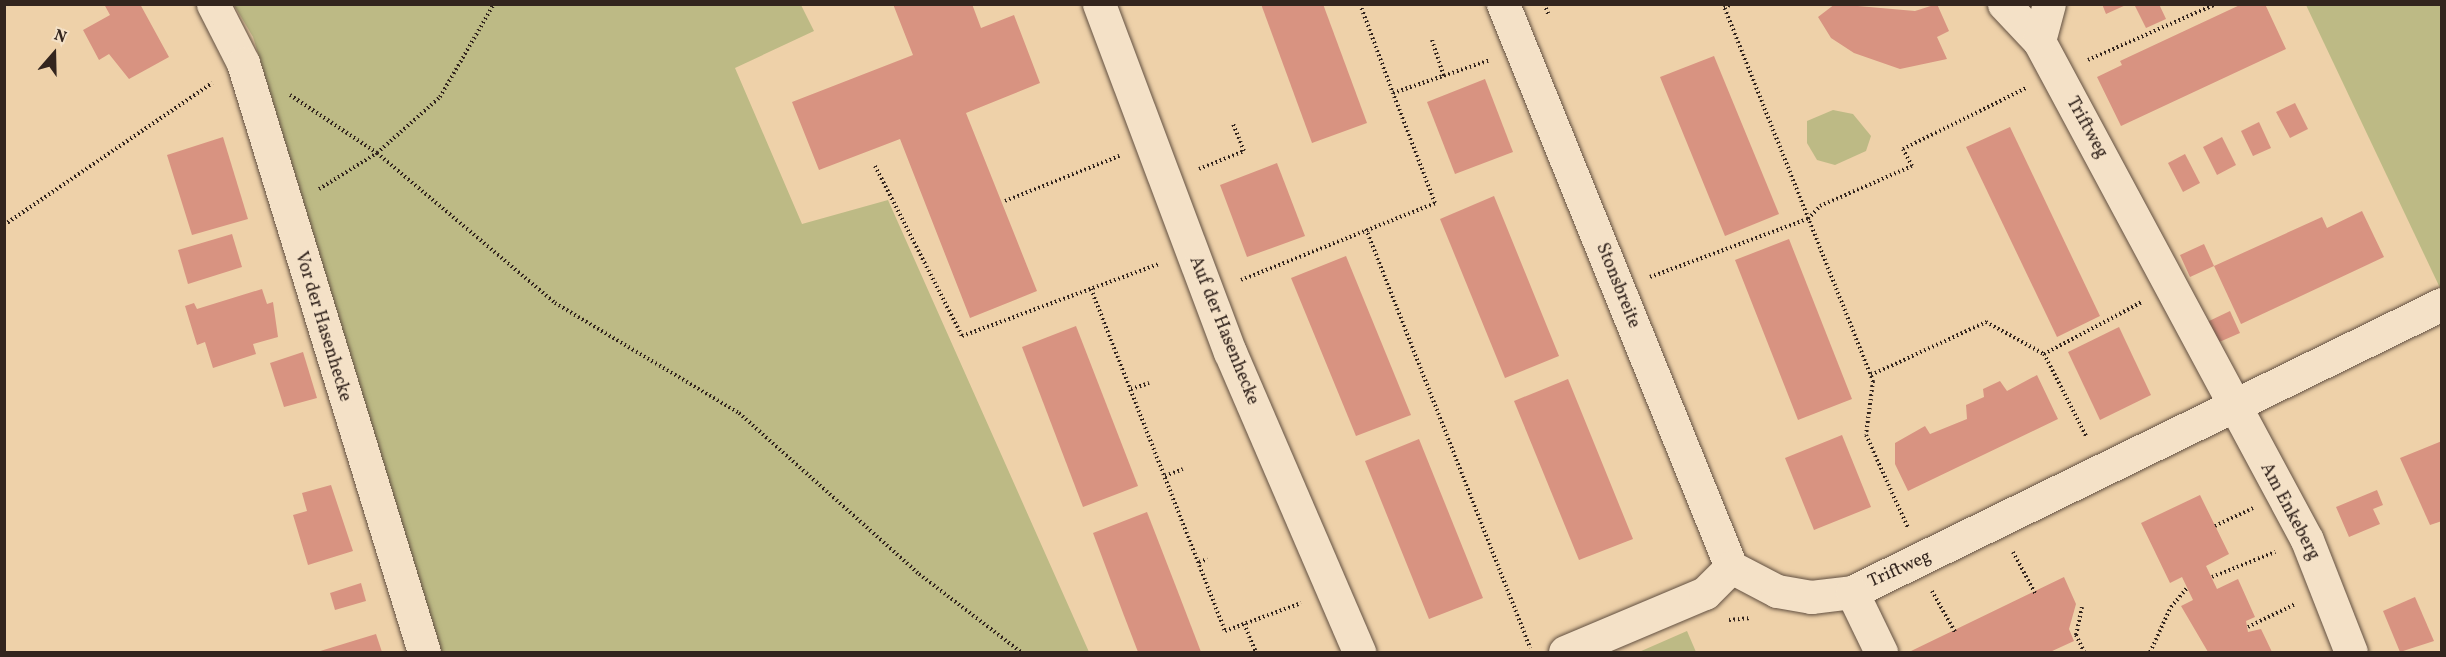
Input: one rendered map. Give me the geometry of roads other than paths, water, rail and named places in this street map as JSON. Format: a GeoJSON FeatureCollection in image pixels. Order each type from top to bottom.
{"type":"FeatureCollection","features":[{"type":"Feature","properties":{"kind":"street","name":"Vor der Hasenhecke"},"geometry":{"type":"LineString","coordinates":[[213,4],[243,63],[285,210],[424,652]]}},
{"type":"Feature","properties":{"kind":"street","name":"Auf der Hasenhecke"},"geometry":{"type":"LineString","coordinates":[[1099,4],[1191,253],[1359,652]]}},
{"type":"Feature","properties":{"kind":"street","name":"Stonsbreite"},"geometry":{"type":"LineString","coordinates":[[1503,4],[1519,50],[1731,567]]}},
{"type":"Feature","properties":{"kind":"street","name":"Triftweg"},"geometry":{"type":"LineString","coordinates":[[2004,4],[2039,40],[2233,407]]}},
{"type":"Feature","properties":{"kind":"street"},"geometry":{"type":"LineString","coordinates":[[2039,40],[2049,4]]}},
{"type":"Feature","properties":{"kind":"street","name":"Triftweg"},"geometry":{"type":"LineString","coordinates":[[1731,567],[1777,591],[1811,597],[1852,592],[2442,304]]}},
{"type":"Feature","properties":{"kind":"street","name":"Am Enkeberg"},"geometry":{"type":"LineString","coordinates":[[2233,407],[2307,540],[2351,652]]}},
{"type":"Feature","properties":{"kind":"street"},"geometry":{"type":"LineString","coordinates":[[1565,652],[1705,593],[1731,567]]}},
{"type":"Feature","properties":{"kind":"street"},"geometry":{"type":"LineString","coordinates":[[1852,592],[1881,652]]}}]}
